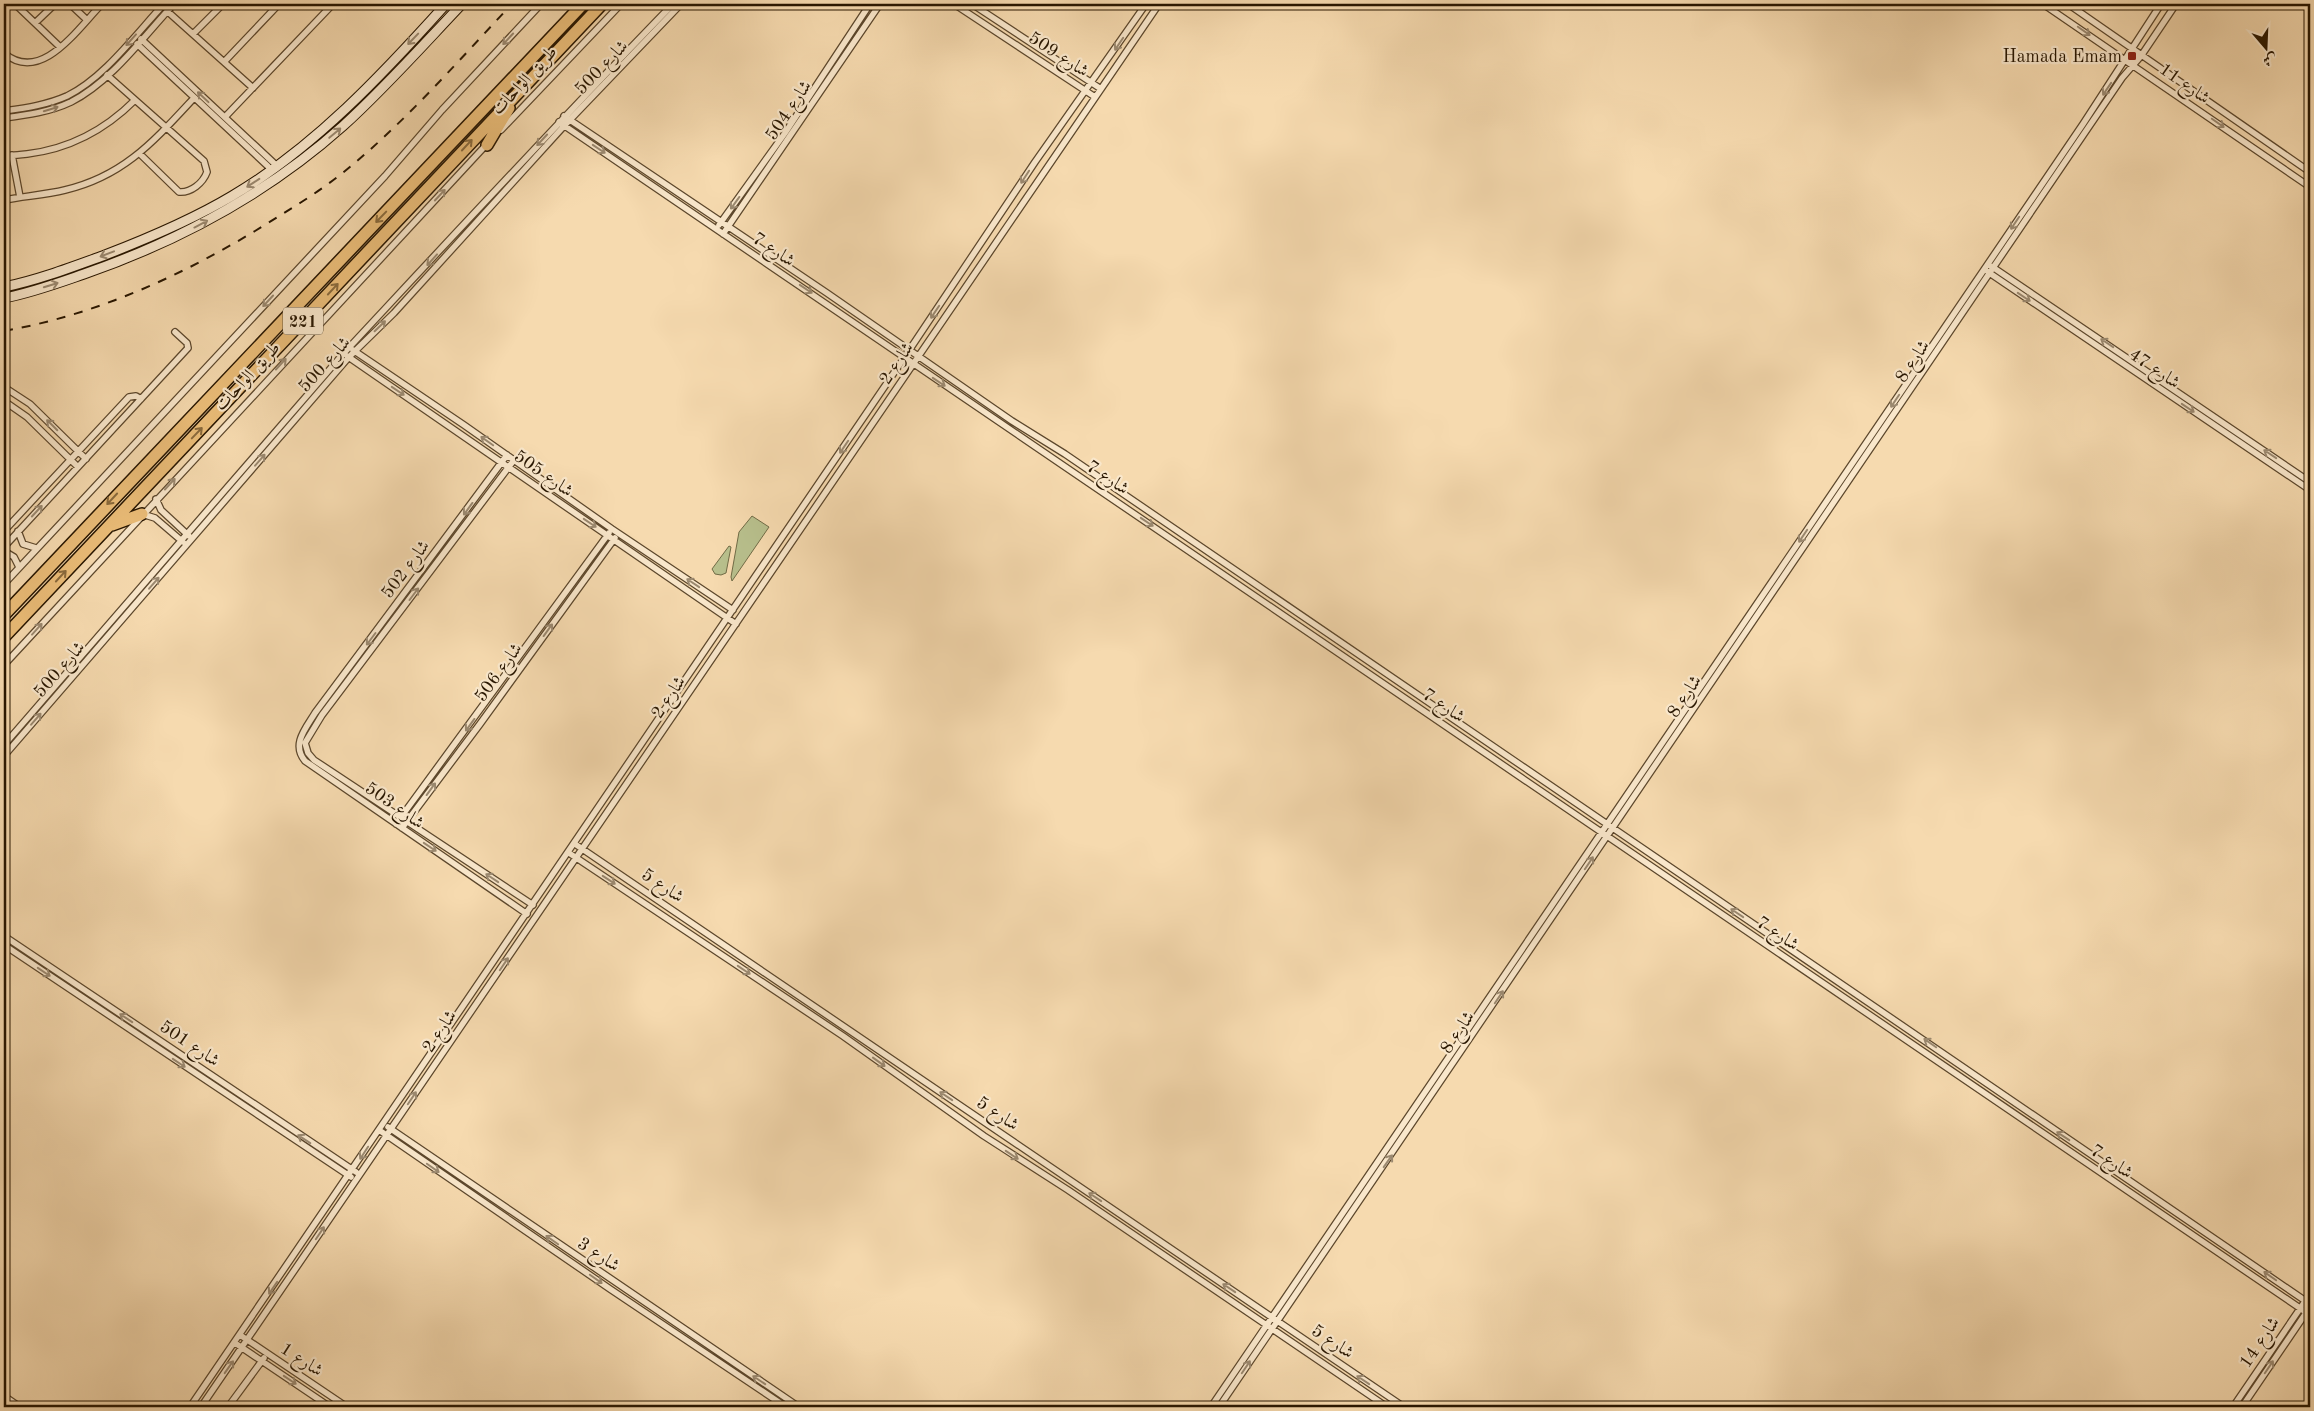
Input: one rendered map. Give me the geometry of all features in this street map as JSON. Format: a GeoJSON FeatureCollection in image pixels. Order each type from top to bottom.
{"type":"FeatureCollection","features":[{"type":"Feature","properties":{"kind":"highway","name":"طريق الواحات"},"geometry":{"type":"LineString","coordinates":[[4,615],[584,4]]}},
{"type":"Feature","properties":{"kind":"highway","name":"طريق الواحات"},"geometry":{"type":"LineString","coordinates":[[4,637],[602,4]]}},
{"type":"Feature","properties":{"kind":"highway"},"geometry":{"type":"LineString","coordinates":[[487,145],[519,90]]}},
{"type":"Feature","properties":{"kind":"highway"},"geometry":{"type":"LineString","coordinates":[[108,527],[142,514]]}},
{"type":"Feature","properties":{"kind":"street"},"geometry":{"type":"LineString","coordinates":[[15,4],[60,47]]}},
{"type":"Feature","properties":{"kind":"street"},"geometry":{"type":"LineString","coordinates":[[35,23],[55,4]]}},
{"type":"Feature","properties":{"kind":"street"},"geometry":{"type":"LineString","coordinates":[[70,4],[87,20]]}},
{"type":"Feature","properties":{"kind":"street"},"geometry":{"type":"LineString","coordinates":[[4,53],[16,61],[34,63],[42,61],[60,47],[102,4]]}},
{"type":"Feature","properties":{"kind":"street"},"geometry":{"type":"LineString","coordinates":[[4,111],[34,106],[67,96],[93,78],[164,4]]}},
{"type":"Feature","properties":{"kind":"street"},"geometry":{"type":"LineString","coordinates":[[4,118],[35,113],[70,102],[85,94],[124,58],[174,4]]}},
{"type":"Feature","properties":{"kind":"street"},"geometry":{"type":"LineString","coordinates":[[193,34],[224,4]]}},
{"type":"Feature","properties":{"kind":"street"},"geometry":{"type":"LineString","coordinates":[[224,62],[279,4]]}},
{"type":"Feature","properties":{"kind":"street"},"geometry":{"type":"LineString","coordinates":[[225,117],[333,4]]}},
{"type":"Feature","properties":{"kind":"street"},"geometry":{"type":"LineString","coordinates":[[4,287],[79,264],[163,232],[233,196],[275,168],[330,122],[447,4],[455,11]]}},
{"type":"Feature","properties":{"kind":"street"},"geometry":{"type":"LineString","coordinates":[[4,298],[119,262],[187,232],[245,199],[285,172],[342,127],[374,98],[462,4]]}},
{"type":"Feature","properties":{"kind":"street","name":"طريق الواحات"},"geometry":{"type":"LineString","coordinates":[[4,584],[385,176],[442,110],[541,4]]}},
{"type":"Feature","properties":{"kind":"street","name":"طريق الواحات"},"geometry":{"type":"LineString","coordinates":[[4,665],[156,499],[621,4]]}},
{"type":"Feature","properties":{"kind":"street","name":"شارع 500"},"geometry":{"type":"LineString","coordinates":[[4,756],[107,626],[216,500],[346,355],[394,313],[564,126],[601,88],[673,4]]}},
{"type":"Feature","properties":{"kind":"street","name":"شارع 500"},"geometry":{"type":"LineString","coordinates":[[352,350],[558,122],[650,31],[681,4]]}},
{"type":"Feature","properties":{"kind":"street","name":"شارع 504"},"geometry":{"type":"LineString","coordinates":[[723,234],[752,185],[820,84],[870,4]]}},
{"type":"Feature","properties":{"kind":"street","name":"شارع 504"},"geometry":{"type":"LineString","coordinates":[[820,84],[880,4]]}},
{"type":"Feature","properties":{"kind":"street","name":"شارع 509"},"geometry":{"type":"LineString","coordinates":[[954,4],[1095,97]]}},
{"type":"Feature","properties":{"kind":"street","name":"شارع 509"},"geometry":{"type":"LineString","coordinates":[[972,4],[1101,89]]}},
{"type":"Feature","properties":{"kind":"street","name":"شارع 2"},"geometry":{"type":"LineString","coordinates":[[190,1407],[569,853],[1037,160],[1146,4]]}},
{"type":"Feature","properties":{"kind":"street","name":"شارع 2"},"geometry":{"type":"LineString","coordinates":[[201,1407],[1159,4]]}},
{"type":"Feature","properties":{"kind":"street","name":"شارع 11"},"geometry":{"type":"LineString","coordinates":[[2044,4],[2310,187]]}},
{"type":"Feature","properties":{"kind":"street","name":"شارع 11"},"geometry":{"type":"LineString","coordinates":[[2068,4],[2310,172]]}},
{"type":"Feature","properties":{"kind":"street","name":"شارع 8"},"geometry":{"type":"LineString","coordinates":[[1989,269],[2124,59],[2162,4]]}},
{"type":"Feature","properties":{"kind":"street","name":"شارع 8"},"geometry":{"type":"LineString","coordinates":[[1219,1407],[1275,1320],[1989,269],[2176,4]]}},
{"type":"Feature","properties":{"kind":"street"},"geometry":{"type":"LineString","coordinates":[[167,11],[253,88]]}},
{"type":"Feature","properties":{"kind":"street"},"geometry":{"type":"LineString","coordinates":[[992,29],[998,20]]}},
{"type":"Feature","properties":{"kind":"street"},"geometry":{"type":"LineString","coordinates":[[139,42],[194,98],[275,168]]}},
{"type":"Feature","properties":{"kind":"street"},"geometry":{"type":"LineString","coordinates":[[139,42],[225,117],[275,168]]}},
{"type":"Feature","properties":{"kind":"street"},"geometry":{"type":"LineString","coordinates":[[119,53],[124,58]]}},
{"type":"Feature","properties":{"kind":"street"},"geometry":{"type":"LineString","coordinates":[[107,75],[204,161],[207,172],[203,179],[190,191],[179,192],[140,154]]}},
{"type":"Feature","properties":{"kind":"street"},"geometry":{"type":"LineString","coordinates":[[596,83],[601,88]]}},
{"type":"Feature","properties":{"kind":"street"},"geometry":{"type":"LineString","coordinates":[[4,200],[43,195],[87,184],[113,171],[140,154],[194,98]]}},
{"type":"Feature","properties":{"kind":"street"},"geometry":{"type":"LineString","coordinates":[[4,155],[51,150],[87,136],[113,120],[135,100]]}},
{"type":"Feature","properties":{"kind":"street","name":"شارع 7"},"geometry":{"type":"LineString","coordinates":[[564,116],[918,357],[1065,454],[2309,1308]]}},
{"type":"Feature","properties":{"kind":"street","name":"شارع 7"},"geometry":{"type":"LineString","coordinates":[[558,122],[1605,833],[2300,1308]]}},
{"type":"Feature","properties":{"kind":"street"},"geometry":{"type":"LineString","coordinates":[[12,155],[20,197]]}},
{"type":"Feature","properties":{"kind":"street"},"geometry":{"type":"LineString","coordinates":[[1037,160],[1047,168]]}},
{"type":"Feature","properties":{"kind":"street","name":"شارع 504"},"geometry":{"type":"LineString","coordinates":[[716,229],[752,185]]}},
{"type":"Feature","properties":{"kind":"street","name":"شارع 47"},"geometry":{"type":"LineString","coordinates":[[1989,269],[2310,482]]}},
{"type":"Feature","properties":{"kind":"street","name":"شارع 47"},"geometry":{"type":"LineString","coordinates":[[1989,269],[2310,490]]}},
{"type":"Feature","properties":{"kind":"street"},"geometry":{"type":"LineString","coordinates":[[4,547],[188,348],[187,343],[175,332]]}},
{"type":"Feature","properties":{"kind":"street","name":"شارع 505"},"geometry":{"type":"LineString","coordinates":[[352,350],[507,455],[610,532],[614,539],[736,624]]}},
{"type":"Feature","properties":{"kind":"street","name":"شارع 500"},"geometry":{"type":"LineString","coordinates":[[4,745],[113,630],[221,505],[346,355]]}},
{"type":"Feature","properties":{"kind":"street","name":"شارع 505"},"geometry":{"type":"LineString","coordinates":[[346,355],[502,462],[610,532],[618,533],[733,610]]}},
{"type":"Feature","properties":{"kind":"street"},"geometry":{"type":"LineString","coordinates":[[4,387],[30,404],[86,459]]}},
{"type":"Feature","properties":{"kind":"street"},"geometry":{"type":"LineString","coordinates":[[4,532],[130,397],[136,396],[141,399]]}},
{"type":"Feature","properties":{"kind":"street"},"geometry":{"type":"LineString","coordinates":[[4,401],[27,417],[78,467]]}},
{"type":"Feature","properties":{"kind":"street","name":"شارع 502"},"geometry":{"type":"LineString","coordinates":[[329,701],[355,660],[507,455]]}},
{"type":"Feature","properties":{"kind":"street","name":"شارع 502"},"geometry":{"type":"LineString","coordinates":[[329,701],[362,664],[514,460]]}},
{"type":"Feature","properties":{"kind":"street"},"geometry":{"type":"LineString","coordinates":[[156,499],[162,512],[192,539]]}},
{"type":"Feature","properties":{"kind":"street"},"geometry":{"type":"LineString","coordinates":[[216,500],[221,505]]}},
{"type":"Feature","properties":{"kind":"street"},"geometry":{"type":"LineString","coordinates":[[142,514],[156,518],[187,545]]}},
{"type":"Feature","properties":{"kind":"street"},"geometry":{"type":"LineString","coordinates":[[18,531],[23,544],[36,548]]}},
{"type":"Feature","properties":{"kind":"street","name":"شارع 506"},"geometry":{"type":"LineString","coordinates":[[396,824],[610,532]]}},
{"type":"Feature","properties":{"kind":"street","name":"شارع 506"},"geometry":{"type":"LineString","coordinates":[[402,828],[618,533]]}},
{"type":"Feature","properties":{"kind":"street"},"geometry":{"type":"LineString","coordinates":[[4,551],[14,558],[19,567]]}},
{"type":"Feature","properties":{"kind":"street"},"geometry":{"type":"LineString","coordinates":[[134,596],[139,600]]}},
{"type":"Feature","properties":{"kind":"street"},"geometry":{"type":"LineString","coordinates":[[107,626],[113,630]]}},
{"type":"Feature","properties":{"kind":"street"},"geometry":{"type":"LineString","coordinates":[[355,660],[362,664]]}},
{"type":"Feature","properties":{"kind":"street","name":"شارع 503"},"geometry":{"type":"LineString","coordinates":[[329,701],[307,738],[306,748],[314,760],[533,905]]}},
{"type":"Feature","properties":{"kind":"street","name":"شارع 503"},"geometry":{"type":"LineString","coordinates":[[329,701],[304,730],[300,739],[298,747],[305,761],[527,914]]}},
{"type":"Feature","properties":{"kind":"street"},"geometry":{"type":"LineString","coordinates":[[435,771],[442,775]]}},
{"type":"Feature","properties":{"kind":"street"},"geometry":{"type":"LineString","coordinates":[[347,790],[350,783]]}},
{"type":"Feature","properties":{"kind":"street","name":"شارع 5"},"geometry":{"type":"LineString","coordinates":[[575,844],[1404,1407]]}},
{"type":"Feature","properties":{"kind":"street","name":"شارع 5"},"geometry":{"type":"LineString","coordinates":[[569,853],[843,1036],[962,1120],[1387,1407]]}},
{"type":"Feature","properties":{"kind":"street","name":"شارع 501"},"geometry":{"type":"LineString","coordinates":[[4,936],[358,1178]]}},
{"type":"Feature","properties":{"kind":"street","name":"شارع 501"},"geometry":{"type":"LineString","coordinates":[[4,945],[351,1173]]}},
{"type":"Feature","properties":{"kind":"street"},"geometry":{"type":"LineString","coordinates":[[962,1120],[968,1111]]}},
{"type":"Feature","properties":{"kind":"street","name":"شارع 3"},"geometry":{"type":"LineString","coordinates":[[381,1127],[391,1130],[799,1407]]}},
{"type":"Feature","properties":{"kind":"street","name":"شارع 3"},"geometry":{"type":"LineString","coordinates":[[381,1127],[387,1135],[786,1407]]}},
{"type":"Feature","properties":{"kind":"street","name":"شارع 14"},"geometry":{"type":"LineString","coordinates":[[2242,1407],[2309,1308],[2310,1294]]}},
{"type":"Feature","properties":{"kind":"street","name":"شارع 14"},"geometry":{"type":"LineString","coordinates":[[2233,1407],[2300,1308],[2309,1308]]}},
{"type":"Feature","properties":{"kind":"street","name":"شارع 8"},"geometry":{"type":"LineString","coordinates":[[1211,1407],[1270,1328]]}},
{"type":"Feature","properties":{"kind":"street","name":"شارع 1"},"geometry":{"type":"LineString","coordinates":[[240,1335],[347,1407]]}},
{"type":"Feature","properties":{"kind":"street","name":"شارع 1"},"geometry":{"type":"LineString","coordinates":[[235,1343],[330,1407]]}},
{"type":"Feature","properties":{"kind":"street"},"geometry":{"type":"LineString","coordinates":[[228,1407],[267,1354]]}},
{"type":"Feature","properties":{"kind":"street"},"geometry":{"type":"LineString","coordinates":[[4,1396],[20,1407]]}},
{"type":"Feature","properties":{"kind":"green space"},"geometry":{"type":"Polygon","coordinates":[[[752,516],[769,527],[732,581],[731,577],[739,532],[752,516]]]}},
{"type":"Feature","properties":{"kind":"green space"},"geometry":{"type":"Polygon","coordinates":[[[729,546],[731,547],[726,573],[721,575],[715,574],[712,569],[729,546]]]}},
{"type":"Feature","properties":{"kind":"railway"},"geometry":{"type":"LineString","coordinates":[[4,331],[70,315],[134,293],[226,248],[298,204],[340,175],[386,135],[512,4]]}},
{"type":"Feature","properties":{"kind":"place","name":"Hamada Emam"},"geometry":{"type":"Point","coordinates":[2132,56]}}]}
